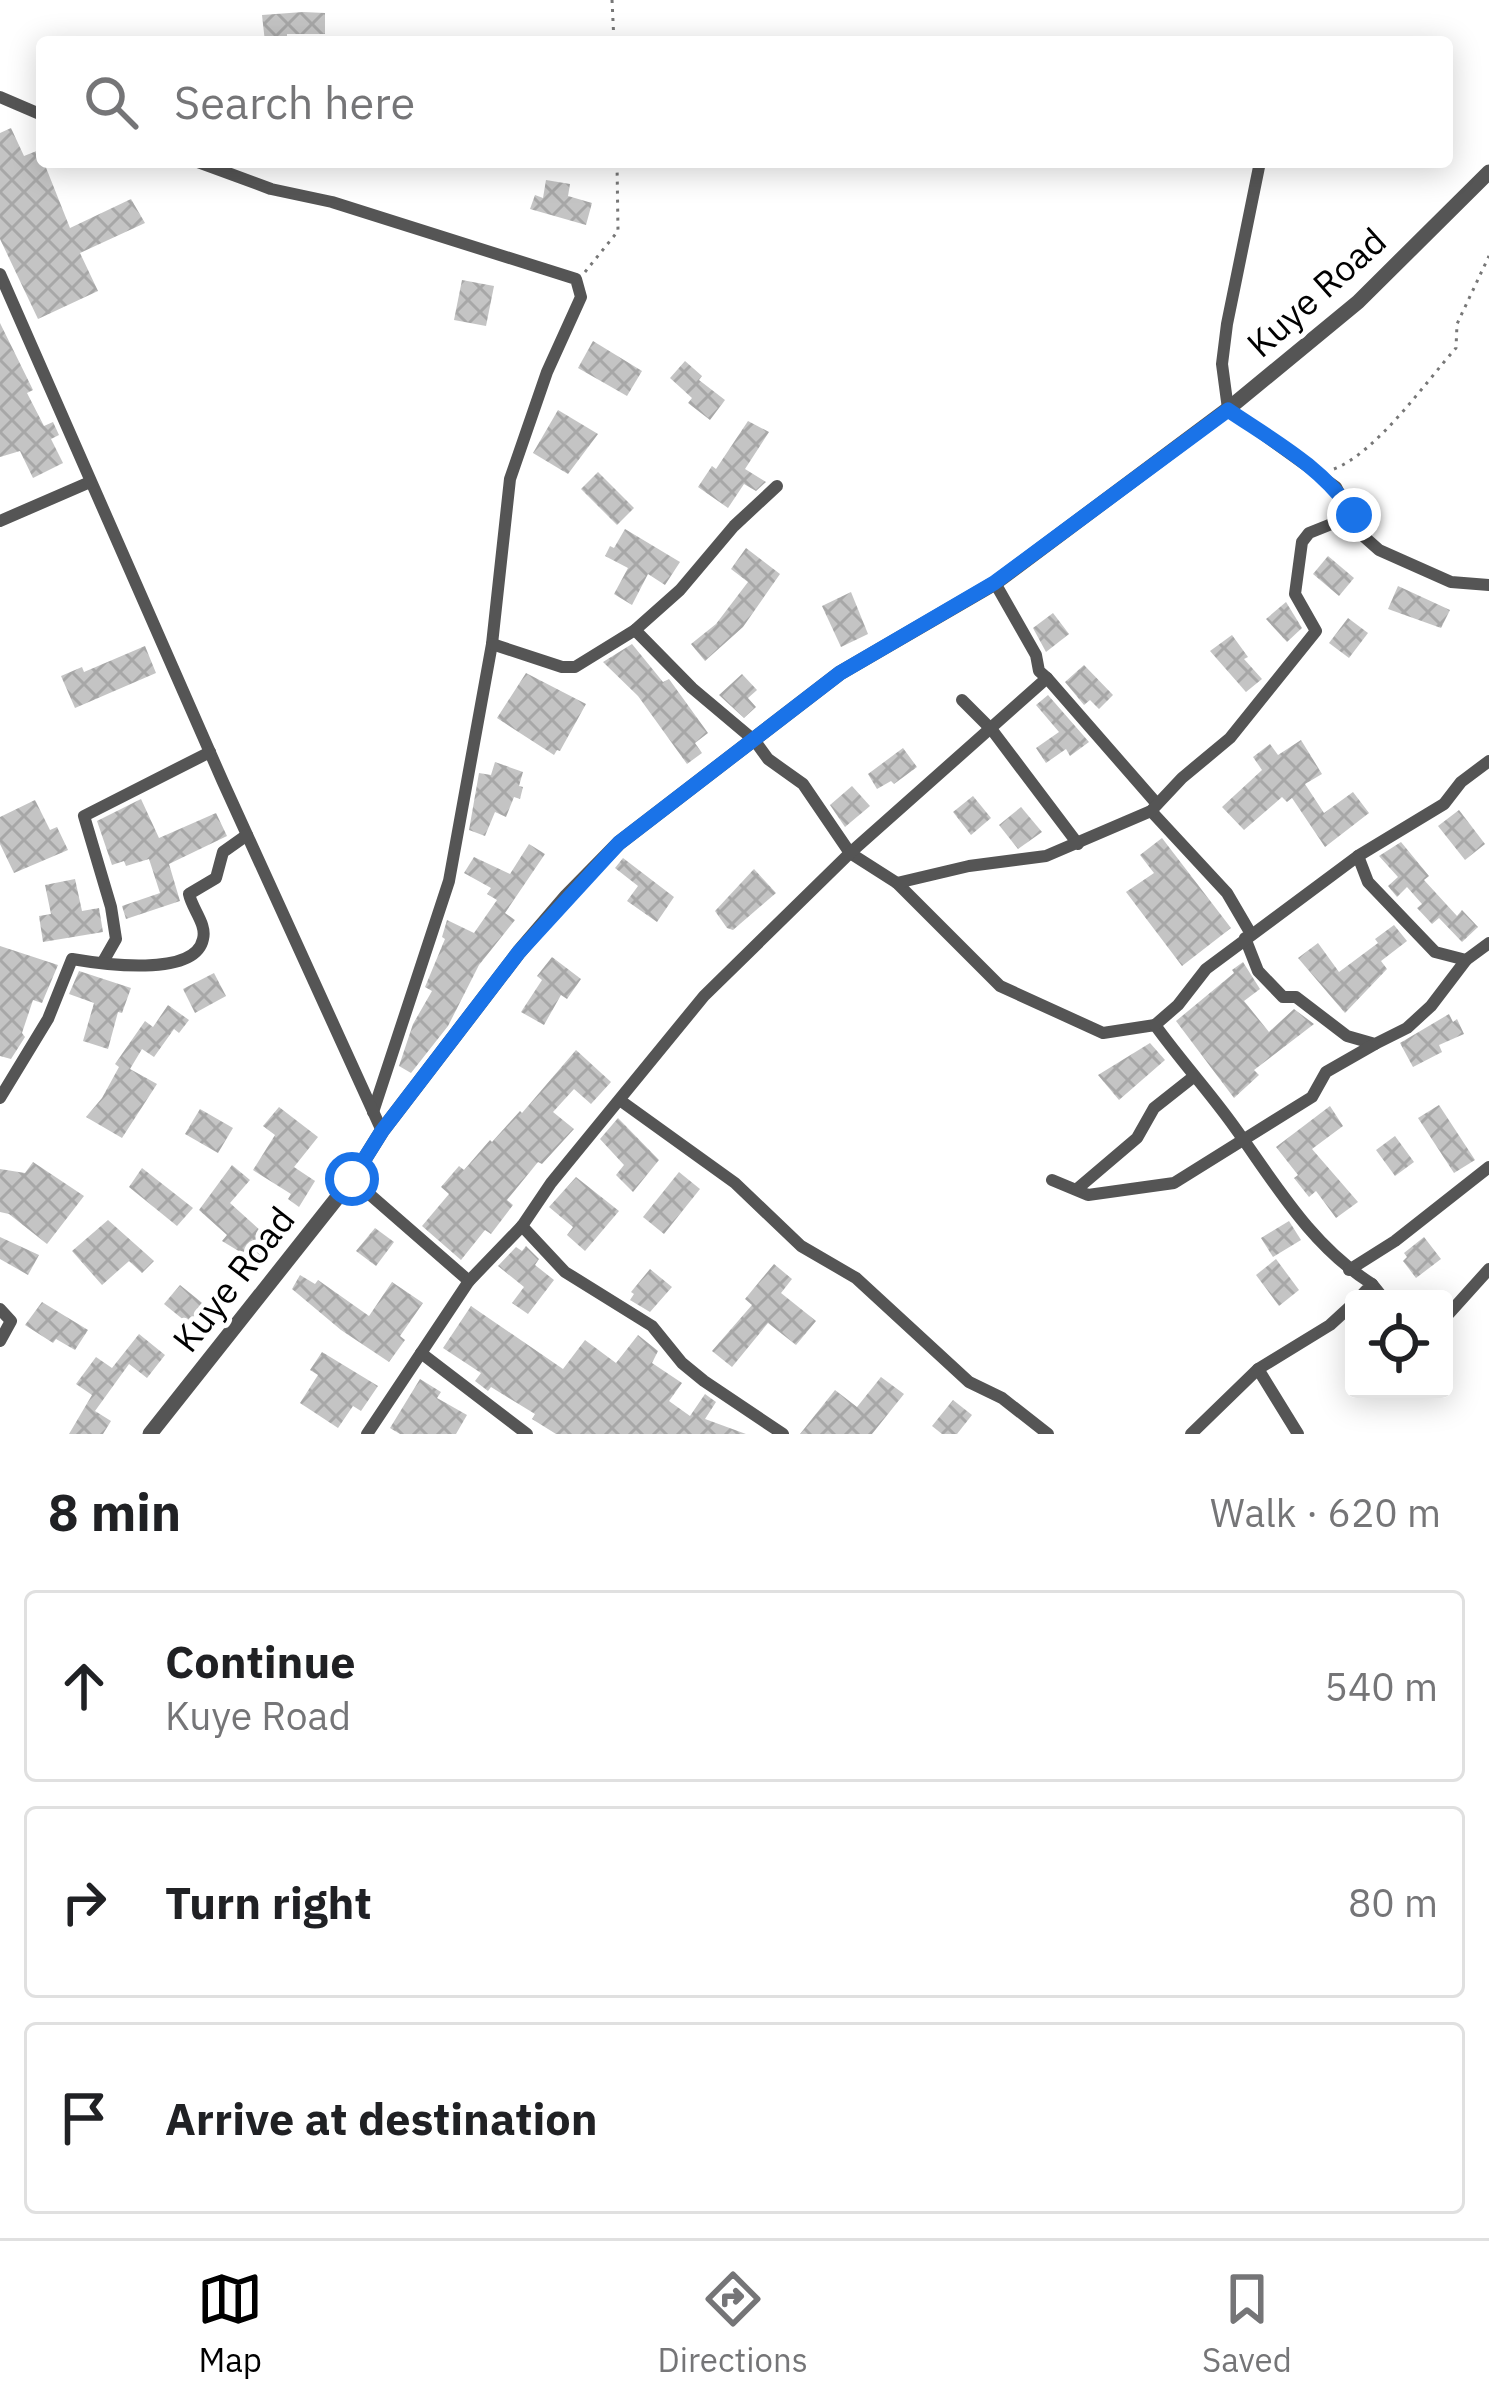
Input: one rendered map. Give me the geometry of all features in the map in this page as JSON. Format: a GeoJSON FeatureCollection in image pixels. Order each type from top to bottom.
{"type":"FeatureCollection","features":[{"type":"Feature","properties":{"kind":"street"},"geometry":{"type":"LineString","coordinates":[[0,97],[36,112]]}},
{"type":"Feature","properties":{"kind":"street"},"geometry":{"type":"LineString","coordinates":[[214,168],[271,190],[332,202],[576,279],[581,297],[547,372],[510,479],[492,644],[449,881],[373,1112]]}},
{"type":"Feature","properties":{"kind":"street"},"geometry":{"type":"LineString","coordinates":[[1258,168],[1222,364],[1228,410],[1336,487],[1361,534],[1379,550],[1451,582],[1489,585]]}},
{"type":"Feature","properties":{"kind":"street","name":"Kuye Road"},"geometry":{"type":"LineString","coordinates":[[150,1434],[567,896],[619,843],[840,673],[994,583],[1228,410],[1358,302],[1489,172]]}},
{"type":"Feature","properties":{"kind":"street"},"geometry":{"type":"LineString","coordinates":[[0,274],[382,1131]]}},
{"type":"Feature","properties":{"kind":"street"},"geometry":{"type":"LineString","coordinates":[[0,521],[90,482]]}},
{"type":"Feature","properties":{"kind":"street"},"geometry":{"type":"LineString","coordinates":[[492,644],[575,667],[635,630],[680,590],[734,526],[777,486]]}},
{"type":"Feature","properties":{"kind":"street"},"geometry":{"type":"LineString","coordinates":[[897,883],[969,866],[1046,856],[1154,807],[1230,738],[1316,631],[1295,594],[1303,542],[1309,533],[1354,515]]}},
{"type":"Feature","properties":{"kind":"street"},"geometry":{"type":"LineString","coordinates":[[994,583],[1036,655],[1039,671],[1233,899],[1258,971],[1283,997],[1296,997],[1347,1036],[1375,1044]]}},
{"type":"Feature","properties":{"kind":"street"},"geometry":{"type":"LineString","coordinates":[[635,630],[692,688],[755,741],[768,759],[803,784],[850,853],[897,883],[1000,986],[1102,1033],[1155,1025],[1178,1005],[1205,969],[1358,856],[1444,804],[1489,760]]}},
{"type":"Feature","properties":{"kind":"street"},"geometry":{"type":"LineString","coordinates":[[367,1434],[469,1281],[522,1226],[551,1183],[704,996],[850,853],[1047,678]]}},
{"type":"Feature","properties":{"kind":"street"},"geometry":{"type":"LineString","coordinates":[[962,700],[992,730],[1078,844]]}},
{"type":"Feature","properties":{"kind":"street"},"geometry":{"type":"LineString","coordinates":[[104,960],[116,939],[85,816],[210,752]]}},
{"type":"Feature","properties":{"kind":"street"},"geometry":{"type":"LineString","coordinates":[[3,1089],[48,1018],[72,959],[164,966],[198,951],[204,928],[189,894],[216,878],[223,852],[247,835]]}},
{"type":"Feature","properties":{"kind":"street"},"geometry":{"type":"LineString","coordinates":[[1358,856],[1368,882],[1435,952],[1466,960]]}},
{"type":"Feature","properties":{"kind":"street"},"geometry":{"type":"LineString","coordinates":[[1052,1180],[1088,1195],[1174,1183],[1312,1097],[1326,1072],[1407,1028],[1431,1006],[1466,960],[1489,943]]}},
{"type":"Feature","properties":{"kind":"street"},"geometry":{"type":"LineString","coordinates":[[1155,1025],[1190,1064],[1192,1078],[1242,1137],[1280,1195],[1349,1270],[1377,1290]]}},
{"type":"Feature","properties":{"kind":"street"},"geometry":{"type":"LineString","coordinates":[[1077,1189],[1137,1138],[1154,1108],[1192,1078]]}},
{"type":"Feature","properties":{"kind":"street"},"geometry":{"type":"LineString","coordinates":[[621,1100],[735,1183],[801,1246],[856,1278],[969,1382],[1002,1398],[1048,1434]]}},
{"type":"Feature","properties":{"kind":"street"},"geometry":{"type":"LineString","coordinates":[[1349,1270],[1395,1241],[1489,1167]]}},
{"type":"Feature","properties":{"kind":"street"},"geometry":{"type":"LineString","coordinates":[[352,1179],[469,1281]]}},
{"type":"Feature","properties":{"kind":"street"},"geometry":{"type":"LineString","coordinates":[[522,1226],[565,1272],[652,1327],[682,1363],[781,1433]]}},
{"type":"Feature","properties":{"kind":"street"},"geometry":{"type":"LineString","coordinates":[[1453,1309],[1489,1269]]}},
{"type":"Feature","properties":{"kind":"street"},"geometry":{"type":"LineString","coordinates":[[1366,1290],[1372,1284]]}},
{"type":"Feature","properties":{"kind":"street"},"geometry":{"type":"LineString","coordinates":[[0,1309],[10,1321],[0,1342]]}},
{"type":"Feature","properties":{"kind":"street"},"geometry":{"type":"LineString","coordinates":[[1191,1434],[1258,1369],[1345,1311]]}},
{"type":"Feature","properties":{"kind":"street"},"geometry":{"type":"LineString","coordinates":[[422,1353],[527,1434]]}},
{"type":"Feature","properties":{"kind":"street"},"geometry":{"type":"LineString","coordinates":[[1258,1369],[1298,1434]]}},
{"type":"Feature","properties":{"kind":"path"},"geometry":{"type":"LineString","coordinates":[[612,0],[614,36]]}},
{"type":"Feature","properties":{"kind":"path"},"geometry":{"type":"LineString","coordinates":[[584,274],[618,231],[617,168]]}},
{"type":"Feature","properties":{"kind":"path"},"geometry":{"type":"LineString","coordinates":[[1321,474],[1348,464],[1456,348],[1457,324],[1489,256]]}},
{"type":"Feature","properties":{"kind":"building"},"geometry":{"type":"Polygon","coordinates":[[[325,13],[325,34],[264,36],[262,15],[325,13]]]}},
{"type":"Feature","properties":{"kind":"building"},"geometry":{"type":"Polygon","coordinates":[[[11,128],[24,156],[36,151],[36,168],[46,168],[70,228],[131,199],[145,223],[80,253],[98,291],[38,319],[0,239],[0,133],[11,128]]]}},
{"type":"Feature","properties":{"kind":"building"},"geometry":{"type":"Polygon","coordinates":[[[546,180],[570,184],[568,196],[592,203],[586,225],[530,209],[535,195],[543,198],[546,180]]]}},
{"type":"Feature","properties":{"kind":"building"},"geometry":{"type":"Polygon","coordinates":[[[462,280],[494,286],[486,326],[454,320],[462,280]]]}},
{"type":"Feature","properties":{"kind":"building"},"geometry":{"type":"Polygon","coordinates":[[[0,323],[33,390],[27,393],[44,426],[53,422],[59,435],[51,439],[63,463],[33,478],[20,451],[0,457],[0,323]]]}},
{"type":"Feature","properties":{"kind":"building"},"geometry":{"type":"Polygon","coordinates":[[[593,341],[642,371],[627,396],[578,368],[593,341]]]}},
{"type":"Feature","properties":{"kind":"building"},"geometry":{"type":"Polygon","coordinates":[[[685,361],[702,376],[699,380],[725,400],[710,420],[688,403],[692,398],[670,378],[685,361]]]}},
{"type":"Feature","properties":{"kind":"building"},"geometry":{"type":"Polygon","coordinates":[[[558,410],[598,434],[568,474],[533,453],[558,410]]]}},
{"type":"Feature","properties":{"kind":"building"},"geometry":{"type":"Polygon","coordinates":[[[748,421],[769,432],[745,469],[766,482],[756,491],[744,484],[728,508],[698,487],[748,421]]]}},
{"type":"Feature","properties":{"kind":"building"},"geometry":{"type":"Polygon","coordinates":[[[598,472],[634,508],[617,525],[581,489],[598,472]]]}},
{"type":"Feature","properties":{"kind":"building"},"geometry":{"type":"Polygon","coordinates":[[[625,529],[680,562],[665,585],[648,574],[632,605],[614,594],[628,568],[605,556],[625,529]]]}},
{"type":"Feature","properties":{"kind":"building"},"geometry":{"type":"Polygon","coordinates":[[[746,548],[780,574],[743,627],[705,661],[691,644],[716,624],[748,582],[731,569],[746,548]]]}},
{"type":"Feature","properties":{"kind":"building"},"geometry":{"type":"Polygon","coordinates":[[[1328,556],[1354,578],[1339,596],[1313,574],[1328,556]]]}},
{"type":"Feature","properties":{"kind":"building"},"geometry":{"type":"Polygon","coordinates":[[[1398,586],[1450,610],[1441,628],[1388,609],[1398,586]]]}},
{"type":"Feature","properties":{"kind":"building"},"geometry":{"type":"Polygon","coordinates":[[[851,592],[868,634],[841,647],[822,606],[851,592]]]}},
{"type":"Feature","properties":{"kind":"building"},"geometry":{"type":"Polygon","coordinates":[[[1286,602],[1302,628],[1287,642],[1266,619],[1286,602]]]}},
{"type":"Feature","properties":{"kind":"building"},"geometry":{"type":"Polygon","coordinates":[[[1053,613],[1069,634],[1046,652],[1033,628],[1053,613]]]}},
{"type":"Feature","properties":{"kind":"building"},"geometry":{"type":"Polygon","coordinates":[[[1348,618],[1368,633],[1349,658],[1329,643],[1348,618]]]}},
{"type":"Feature","properties":{"kind":"building"},"geometry":{"type":"Polygon","coordinates":[[[1232,635],[1248,657],[1244,659],[1262,679],[1246,692],[1210,651],[1232,635]]]}},
{"type":"Feature","properties":{"kind":"building"},"geometry":{"type":"Polygon","coordinates":[[[632,644],[663,682],[669,679],[708,733],[695,743],[702,753],[687,764],[638,696],[603,662],[632,644]]]}},
{"type":"Feature","properties":{"kind":"building"},"geometry":{"type":"Polygon","coordinates":[[[145,646],[156,673],[75,708],[61,676],[82,667],[84,672],[145,646]]]}},
{"type":"Feature","properties":{"kind":"building"},"geometry":{"type":"Polygon","coordinates":[[[1084,665],[1113,695],[1099,709],[1090,700],[1084,705],[1065,682],[1084,665]]]}},
{"type":"Feature","properties":{"kind":"building"},"geometry":{"type":"Polygon","coordinates":[[[526,673],[586,704],[554,755],[497,718],[526,673]]]}},
{"type":"Feature","properties":{"kind":"building"},"geometry":{"type":"Polygon","coordinates":[[[742,674],[757,690],[748,698],[756,707],[744,718],[719,695],[742,674]]]}},
{"type":"Feature","properties":{"kind":"building"},"geometry":{"type":"Polygon","coordinates":[[[1048,695],[1089,742],[1070,756],[1066,749],[1046,763],[1036,748],[1059,732],[1036,705],[1048,695]]]}},
{"type":"Feature","properties":{"kind":"building"},"geometry":{"type":"Polygon","coordinates":[[[1301,740],[1322,774],[1305,784],[1324,813],[1353,792],[1369,813],[1325,847],[1292,798],[1287,802],[1282,797],[1244,830],[1222,807],[1262,770],[1253,757],[1270,744],[1278,755],[1301,740]]]}},
{"type":"Feature","properties":{"kind":"building"},"geometry":{"type":"Polygon","coordinates":[[[903,748],[917,767],[894,784],[891,781],[877,789],[868,774],[903,748]]]}},
{"type":"Feature","properties":{"kind":"building"},"geometry":{"type":"Polygon","coordinates":[[[495,762],[523,772],[519,786],[523,787],[506,817],[495,812],[485,836],[469,830],[479,773],[491,775],[495,762]]]}},
{"type":"Feature","properties":{"kind":"building"},"geometry":{"type":"Polygon","coordinates":[[[852,786],[870,806],[845,827],[830,805],[852,786]]]}},
{"type":"Feature","properties":{"kind":"building"},"geometry":{"type":"Polygon","coordinates":[[[973,796],[991,818],[971,835],[953,812],[973,796]]]}},
{"type":"Feature","properties":{"kind":"building"},"geometry":{"type":"Polygon","coordinates":[[[141,799],[159,838],[216,813],[227,836],[169,864],[180,901],[126,919],[122,906],[160,893],[149,859],[112,865],[97,821],[141,799]]]}},
{"type":"Feature","properties":{"kind":"building"},"geometry":{"type":"Polygon","coordinates":[[[35,800],[50,830],[57,827],[68,850],[14,873],[0,844],[0,817],[35,800]]]}},
{"type":"Feature","properties":{"kind":"building"},"geometry":{"type":"Polygon","coordinates":[[[1021,807],[1042,832],[1018,849],[999,825],[1021,807]]]}},
{"type":"Feature","properties":{"kind":"building"},"geometry":{"type":"Polygon","coordinates":[[[1459,810],[1485,844],[1465,860],[1438,826],[1459,810]]]}},
{"type":"Feature","properties":{"kind":"building"},"geometry":{"type":"Polygon","coordinates":[[[1162,838],[1231,928],[1182,966],[1126,892],[1154,873],[1140,855],[1162,838]]]}},
{"type":"Feature","properties":{"kind":"building"},"geometry":{"type":"Polygon","coordinates":[[[1401,842],[1429,876],[1424,880],[1457,916],[1462,910],[1478,927],[1462,942],[1439,918],[1432,924],[1407,887],[1397,897],[1388,886],[1398,877],[1379,856],[1401,842]]]}},
{"type":"Feature","properties":{"kind":"building"},"geometry":{"type":"Polygon","coordinates":[[[529,844],[545,854],[505,913],[515,920],[479,965],[448,1026],[411,1073],[399,1066],[413,1024],[432,991],[425,987],[445,939],[447,920],[474,933],[497,900],[487,894],[491,888],[464,873],[474,857],[510,874],[529,844]]]}},
{"type":"Feature","properties":{"kind":"building"},"geometry":{"type":"Polygon","coordinates":[[[623,858],[674,897],[657,922],[627,901],[638,886],[615,868],[623,858]]]}},
{"type":"Feature","properties":{"kind":"building"},"geometry":{"type":"Polygon","coordinates":[[[754,869],[776,893],[733,930],[727,928],[715,911],[754,869]]]}},
{"type":"Feature","properties":{"kind":"building"},"geometry":{"type":"Polygon","coordinates":[[[75,879],[82,911],[99,908],[103,932],[43,942],[39,916],[51,914],[45,885],[75,879]]]}},
{"type":"Feature","properties":{"kind":"building"},"geometry":{"type":"Polygon","coordinates":[[[1394,925],[1407,941],[1381,961],[1387,969],[1345,1013],[1298,958],[1318,943],[1339,972],[1394,925]]]}},
{"type":"Feature","properties":{"kind":"building"},"geometry":{"type":"Polygon","coordinates":[[[0,946],[58,965],[42,1003],[33,1000],[22,1033],[25,1037],[11,1059],[0,1056],[0,946]]]}},
{"type":"Feature","properties":{"kind":"building"},"geometry":{"type":"Polygon","coordinates":[[[552,957],[581,979],[567,999],[561,995],[544,1025],[521,1012],[542,980],[537,976],[552,957]]]}},
{"type":"Feature","properties":{"kind":"building"},"geometry":{"type":"Polygon","coordinates":[[[1243,962],[1260,989],[1244,1001],[1269,1032],[1294,1009],[1314,1024],[1254,1070],[1259,1075],[1234,1098],[1176,1021],[1243,962]]]}},
{"type":"Feature","properties":{"kind":"building"},"geometry":{"type":"Polygon","coordinates":[[[79,971],[131,988],[122,1013],[118,1012],[108,1049],[83,1041],[94,1003],[69,994],[79,971]]]}},
{"type":"Feature","properties":{"kind":"building"},"geometry":{"type":"Polygon","coordinates":[[[214,973],[226,996],[195,1013],[183,989],[214,973]]]}},
{"type":"Feature","properties":{"kind":"building"},"geometry":{"type":"Polygon","coordinates":[[[168,1005],[189,1020],[179,1033],[174,1029],[154,1057],[142,1049],[130,1069],[157,1084],[122,1138],[86,1117],[102,1098],[119,1067],[115,1064],[145,1021],[153,1027],[168,1005]]]}},
{"type":"Feature","properties":{"kind":"building"},"geometry":{"type":"Polygon","coordinates":[[[1449,1014],[1464,1034],[1439,1045],[1442,1052],[1413,1067],[1400,1043],[1449,1014]]]}},
{"type":"Feature","properties":{"kind":"building"},"geometry":{"type":"Polygon","coordinates":[[[1150,1043],[1165,1060],[1119,1100],[1098,1075],[1150,1043]]]}},
{"type":"Feature","properties":{"kind":"building"},"geometry":{"type":"Polygon","coordinates":[[[576,1050],[611,1082],[591,1104],[574,1089],[553,1112],[574,1129],[507,1200],[513,1205],[491,1234],[485,1230],[461,1260],[422,1226],[449,1194],[441,1187],[522,1113],[576,1050]]]}},
{"type":"Feature","properties":{"kind":"building"},"geometry":{"type":"Polygon","coordinates":[[[1439,1105],[1475,1160],[1454,1173],[1418,1118],[1439,1105]]]}},
{"type":"Feature","properties":{"kind":"building"},"geometry":{"type":"Polygon","coordinates":[[[1330,1106],[1343,1126],[1312,1149],[1358,1202],[1336,1218],[1316,1191],[1309,1197],[1276,1147],[1330,1106]]]}},
{"type":"Feature","properties":{"kind":"building"},"geometry":{"type":"Polygon","coordinates":[[[279,1107],[318,1137],[294,1167],[315,1181],[299,1207],[288,1199],[291,1194],[253,1170],[275,1135],[263,1126],[279,1107]]]}},
{"type":"Feature","properties":{"kind":"building"},"geometry":{"type":"Polygon","coordinates":[[[200,1109],[233,1128],[218,1153],[185,1134],[200,1109]]]}},
{"type":"Feature","properties":{"kind":"building"},"geometry":{"type":"Polygon","coordinates":[[[618,1118],[659,1160],[633,1192],[616,1175],[624,1165],[600,1139],[618,1118]]]}},
{"type":"Feature","properties":{"kind":"building"},"geometry":{"type":"Polygon","coordinates":[[[1395,1136],[1414,1162],[1395,1176],[1376,1150],[1395,1136]]]}},
{"type":"Feature","properties":{"kind":"building"},"geometry":{"type":"Polygon","coordinates":[[[33,1162],[84,1196],[47,1244],[0,1212],[0,1169],[25,1173],[33,1162]]]}},
{"type":"Feature","properties":{"kind":"building"},"geometry":{"type":"Polygon","coordinates":[[[232,1165],[250,1180],[230,1203],[272,1241],[257,1262],[222,1241],[227,1235],[199,1210],[232,1165]]]}},
{"type":"Feature","properties":{"kind":"building"},"geometry":{"type":"Polygon","coordinates":[[[142,1168],[193,1208],[177,1226],[129,1187],[142,1168]]]}},
{"type":"Feature","properties":{"kind":"building"},"geometry":{"type":"Polygon","coordinates":[[[679,1172],[700,1189],[664,1234],[643,1217],[679,1172]]]}},
{"type":"Feature","properties":{"kind":"building"},"geometry":{"type":"Polygon","coordinates":[[[576,1177],[619,1211],[585,1251],[567,1235],[573,1227],[549,1207],[576,1177]]]}},
{"type":"Feature","properties":{"kind":"building"},"geometry":{"type":"Polygon","coordinates":[[[108,1220],[154,1261],[142,1273],[129,1261],[102,1285],[72,1251],[108,1220]]]}},
{"type":"Feature","properties":{"kind":"building"},"geometry":{"type":"Polygon","coordinates":[[[1289,1221],[1301,1240],[1273,1257],[1261,1238],[1289,1221]]]}},
{"type":"Feature","properties":{"kind":"building"},"geometry":{"type":"Polygon","coordinates":[[[375,1228],[394,1242],[376,1266],[356,1251],[375,1228]]]}},
{"type":"Feature","properties":{"kind":"building"},"geometry":{"type":"Polygon","coordinates":[[[0,1237],[39,1255],[28,1275],[0,1259],[0,1237]]]}},
{"type":"Feature","properties":{"kind":"building"},"geometry":{"type":"Polygon","coordinates":[[[1424,1237],[1441,1259],[1416,1278],[1403,1261],[1404,1253],[1424,1237]]]}},
{"type":"Feature","properties":{"kind":"building"},"geometry":{"type":"Polygon","coordinates":[[[526,1246],[539,1259],[535,1265],[554,1280],[528,1314],[512,1303],[524,1287],[498,1266],[516,1247],[522,1251],[526,1246]]]}},
{"type":"Feature","properties":{"kind":"building"},"geometry":{"type":"Polygon","coordinates":[[[1276,1259],[1299,1290],[1279,1306],[1256,1275],[1276,1259]]]}},
{"type":"Feature","properties":{"kind":"building"},"geometry":{"type":"Polygon","coordinates":[[[774,1264],[792,1279],[781,1293],[816,1321],[796,1345],[768,1323],[732,1367],[712,1351],[752,1305],[745,1299],[774,1264]]]}},
{"type":"Feature","properties":{"kind":"building"},"geometry":{"type":"Polygon","coordinates":[[[650,1269],[672,1287],[650,1312],[630,1300],[650,1269]]]}},
{"type":"Feature","properties":{"kind":"building"},"geometry":{"type":"Polygon","coordinates":[[[300,1275],[315,1284],[318,1280],[369,1316],[392,1282],[423,1303],[389,1362],[292,1289],[300,1275]]]}},
{"type":"Feature","properties":{"kind":"building"},"geometry":{"type":"Polygon","coordinates":[[[180,1285],[217,1315],[201,1334],[164,1304],[180,1285]]]}},
{"type":"Feature","properties":{"kind":"building"},"geometry":{"type":"Polygon","coordinates":[[[42,1302],[88,1330],[75,1350],[25,1325],[42,1302]]]}},
{"type":"Feature","properties":{"kind":"building"},"geometry":{"type":"Polygon","coordinates":[[[471,1306],[563,1369],[585,1340],[616,1363],[638,1335],[658,1351],[652,1363],[682,1383],[669,1401],[690,1416],[705,1394],[716,1402],[705,1419],[746,1434],[556,1434],[532,1419],[535,1414],[491,1387],[488,1391],[475,1381],[481,1373],[443,1348],[471,1306]]]}},
{"type":"Feature","properties":{"kind":"building"},"geometry":{"type":"Polygon","coordinates":[[[139,1334],[165,1355],[147,1378],[129,1364],[95,1411],[111,1421],[103,1434],[69,1434],[92,1395],[76,1384],[96,1357],[112,1368],[139,1334]]]}},
{"type":"Feature","properties":{"kind":"building"},"geometry":{"type":"Polygon","coordinates":[[[322,1352],[378,1386],[361,1411],[353,1406],[338,1428],[300,1403],[318,1375],[310,1370],[322,1352]]]}},
{"type":"Feature","properties":{"kind":"building"},"geometry":{"type":"Polygon","coordinates":[[[881,1377],[904,1394],[872,1434],[800,1434],[835,1390],[857,1407],[881,1377]]]}},
{"type":"Feature","properties":{"kind":"building"},"geometry":{"type":"Polygon","coordinates":[[[420,1379],[441,1392],[437,1398],[467,1415],[456,1434],[400,1434],[390,1428],[420,1379]]]}},
{"type":"Feature","properties":{"kind":"building"},"geometry":{"type":"Polygon","coordinates":[[[953,1400],[972,1415],[957,1434],[942,1434],[932,1426],[953,1400]]]}},
{"type":"Feature","properties":{"kind":"route"},"geometry":{"type":"LineString","coordinates":[[352,1179],[382,1131],[519,952],[619,843],[840,673],[994,583],[1228,410],[1321,474],[1354,515]]}}]}
